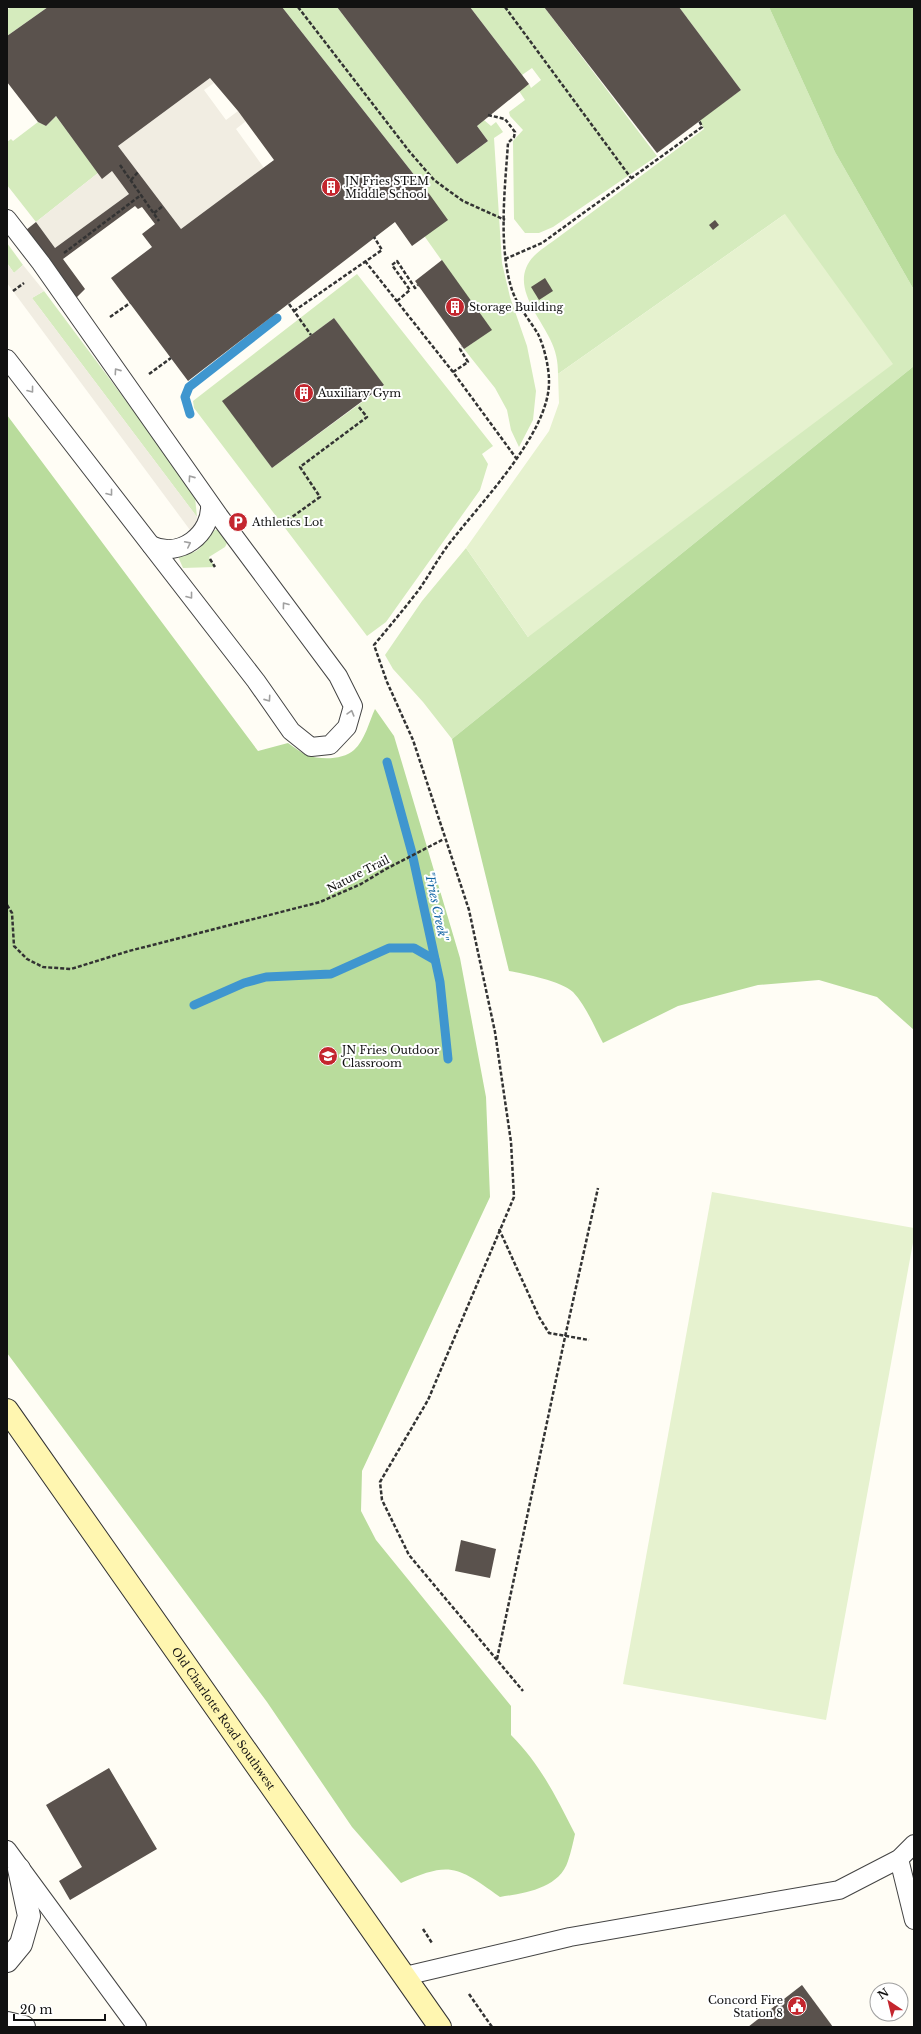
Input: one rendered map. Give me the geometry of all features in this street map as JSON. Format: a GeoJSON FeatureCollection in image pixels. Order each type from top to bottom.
{"type":"FeatureCollection","features":[{"type":"Feature","properties":{"kind":"main road","name":"Old Charlotte Road Southwest"},"geometry":{"type":"LineString","coordinates":[[7,1410],[440,2027]]}},
{"type":"Feature","properties":{"kind":"street"},"geometry":{"type":"LineString","coordinates":[[7,1961],[21,1944],[29,1916],[19,1868]]}},
{"type":"Feature","properties":{"kind":"street"},"geometry":{"type":"LineString","coordinates":[[7,2023],[24,2027]]}},
{"type":"Feature","properties":{"kind":"lane"},"geometry":{"type":"LineString","coordinates":[[7,219],[41,263],[210,504],[338,676],[353,706],[347,727],[330,745],[311,747],[291,731],[256,682],[7,359]]}},
{"type":"Feature","properties":{"kind":"lane"},"geometry":{"type":"LineString","coordinates":[[151,545],[159,549],[168,549],[184,546],[192,542],[208,524],[210,504]]}},
{"type":"Feature","properties":{"kind":"lane"},"geometry":{"type":"LineString","coordinates":[[405,1976],[570,1937],[839,1890],[899,1859],[914,1844]]}},
{"type":"Feature","properties":{"kind":"lane"},"geometry":{"type":"LineString","coordinates":[[7,1850],[137,2027]]}},
{"type":"Feature","properties":{"kind":"lane"},"geometry":{"type":"LineString","coordinates":[[899,1859],[914,1920]]}},
{"type":"Feature","properties":{"kind":"path"},"geometry":{"type":"LineString","coordinates":[[298,7],[409,151],[434,180],[463,201],[505,220]]}},
{"type":"Feature","properties":{"kind":"path"},"geometry":{"type":"LineString","coordinates":[[505,7],[631,178]]}},
{"type":"Feature","properties":{"kind":"path"},"geometry":{"type":"LineString","coordinates":[[488,115],[505,119],[515,132],[514,137],[508,143],[505,259],[512,290],[523,314],[538,335],[548,367],[549,382],[546,404],[530,438],[516,458],[446,548],[418,590],[374,645],[387,682],[413,740],[470,917],[495,1032],[511,1142],[514,1198],[499,1229],[428,1400],[380,1482],[382,1500],[409,1555],[523,1691]]}},
{"type":"Feature","properties":{"kind":"path"},"geometry":{"type":"LineString","coordinates":[[505,259],[542,243],[702,127],[699,120]]}},
{"type":"Feature","properties":{"kind":"path"},"geometry":{"type":"LineString","coordinates":[[120,165],[159,221]]}},
{"type":"Feature","properties":{"kind":"path"},"geometry":{"type":"LineString","coordinates":[[131,180],[138,172]]}},
{"type":"Feature","properties":{"kind":"path"},"geometry":{"type":"LineString","coordinates":[[62,254],[141,195]]}},
{"type":"Feature","properties":{"kind":"path"},"geometry":{"type":"LineString","coordinates":[[154,213],[163,206]]}},
{"type":"Feature","properties":{"kind":"path"},"geometry":{"type":"LineString","coordinates":[[294,311],[382,250],[374,237]]}},
{"type":"Feature","properties":{"kind":"path"},"geometry":{"type":"LineString","coordinates":[[365,261],[453,372],[516,458]]}},
{"type":"Feature","properties":{"kind":"path"},"geometry":{"type":"LineString","coordinates":[[397,301],[410,290],[392,265],[396,261],[415,288],[418,285]]}},
{"type":"Feature","properties":{"kind":"path"},"geometry":{"type":"LineString","coordinates":[[106,320],[130,303]]}},
{"type":"Feature","properties":{"kind":"path"},"geometry":{"type":"LineString","coordinates":[[289,304],[311,335]]}},
{"type":"Feature","properties":{"kind":"path"},"geometry":{"type":"LineString","coordinates":[[453,372],[468,362],[460,349],[462,347]]}},
{"type":"Feature","properties":{"kind":"path"},"geometry":{"type":"LineString","coordinates":[[147,376],[171,358]]}},
{"type":"Feature","properties":{"kind":"path"},"geometry":{"type":"LineString","coordinates":[[278,527],[320,497],[300,468],[367,417],[358,406]]}},
{"type":"Feature","properties":{"kind":"path","name":"Nature Trail"},"geometry":{"type":"LineString","coordinates":[[7,905],[12,913],[14,946],[27,959],[43,968],[71,969],[128,951],[275,915],[320,902],[361,884],[444,839]]}},
{"type":"Feature","properties":{"kind":"path"},"geometry":{"type":"LineString","coordinates":[[496,1660],[598,1188]]}},
{"type":"Feature","properties":{"kind":"path"},"geometry":{"type":"LineString","coordinates":[[499,1229],[549,1333],[589,1340]]}},
{"type":"Feature","properties":{"kind":"path"},"geometry":{"type":"LineString","coordinates":[[423,1929],[432,1943]]}},
{"type":"Feature","properties":{"kind":"path"},"geometry":{"type":"LineString","coordinates":[[469,1994],[492,2027]]}},
{"type":"Feature","properties":{"kind":"green space"},"geometry":{"type":"Polygon","coordinates":[[[11,7],[48,7],[7,36],[7,10],[11,7]]]}},
{"type":"Feature","properties":{"kind":"green space"},"geometry":{"type":"Polygon","coordinates":[[[282,7],[337,7],[457,164],[488,141],[477,126],[484,120],[491,126],[496,122],[503,132],[494,138],[502,263],[510,297],[527,346],[536,391],[533,420],[519,447],[511,430],[507,410],[495,388],[464,349],[491,330],[425,237],[430,195],[282,7]]]}},
{"type":"Feature","properties":{"kind":"green space"},"geometry":{"type":"Polygon","coordinates":[[[470,7],[544,7],[657,156],[553,227],[539,233],[525,233],[514,219],[513,141],[523,130],[510,116],[509,112],[525,100],[519,91],[529,84],[531,88],[541,80],[532,68],[522,75],[470,7]]]}},
{"type":"Feature","properties":{"kind":"green space"},"geometry":{"type":"Polygon","coordinates":[[[679,7],[769,7],[835,152],[914,290],[914,366],[452,739],[423,702],[393,669],[385,655],[422,601],[466,548],[528,637],[785,214],[558,374],[554,348],[528,299],[524,277],[527,266],[534,256],[542,249],[704,129],[699,120],[741,90],[679,7]]]}},
{"type":"Feature","properties":{"kind":"green space"},"geometry":{"type":"Polygon","coordinates":[[[769,7],[914,7],[914,290],[835,152],[769,7]]]}},
{"type":"Feature","properties":{"kind":"green space"},"geometry":{"type":"Polygon","coordinates":[[[56,116],[98,173],[36,222],[7,185],[7,142],[11,139],[13,141],[38,122],[46,126],[56,116]]]}},
{"type":"Feature","properties":{"kind":"green space"},"geometry":{"type":"Polygon","coordinates":[[[785,214],[893,364],[528,637],[466,548],[549,431],[559,403],[558,374],[785,214]]]}},
{"type":"Feature","properties":{"kind":"green space"},"geometry":{"type":"Polygon","coordinates":[[[7,243],[23,265],[14,273],[7,263],[7,243]]]}},
{"type":"Feature","properties":{"kind":"green space"},"geometry":{"type":"Polygon","coordinates":[[[357,274],[493,446],[482,454],[488,464],[480,490],[386,622],[367,636],[194,408],[193,401],[357,274]],[[334,318],[223,401],[272,468],[384,386],[334,318]]]}},
{"type":"Feature","properties":{"kind":"green space"},"geometry":{"type":"Polygon","coordinates":[[[44,291],[159,445],[195,497],[197,517],[32,298],[44,291]]]}},
{"type":"Feature","properties":{"kind":"green space"},"geometry":{"type":"Polygon","coordinates":[[[914,366],[914,1030],[877,997],[819,980],[758,985],[678,1006],[603,1043],[586,1010],[573,992],[552,981],[509,971],[452,739],[914,366]]]}},
{"type":"Feature","properties":{"kind":"green space"},"geometry":{"type":"Polygon","coordinates":[[[7,415],[258,751],[288,743],[312,757],[331,758],[344,756],[358,746],[375,709],[394,736],[460,958],[486,1097],[490,1197],[362,1471],[361,1511],[376,1540],[511,1706],[511,1735],[522,1746],[547,1782],[575,1834],[568,1861],[563,1870],[557,1878],[540,1888],[519,1894],[500,1897],[463,1873],[453,1870],[431,1872],[401,1883],[352,1827],[267,1702],[7,1353],[7,415]]]}},
{"type":"Feature","properties":{"kind":"green space"},"geometry":{"type":"Polygon","coordinates":[[[215,530],[220,530],[228,541],[225,547],[209,557],[215,567],[183,568],[177,554],[187,554],[198,550],[215,530]]]}},
{"type":"Feature","properties":{"kind":"green space"},"geometry":{"type":"Polygon","coordinates":[[[712,1192],[914,1228],[914,1237],[826,1720],[623,1684],[712,1192]]]}},
{"type":"Feature","properties":{"kind":"shaded area"},"geometry":{"type":"Polygon","coordinates":[[[210,78],[214,83],[204,90],[226,120],[238,111],[246,121],[236,129],[264,168],[181,229],[118,146],[210,78]]]}},
{"type":"Feature","properties":{"kind":"shaded area"},"geometry":{"type":"Polygon","coordinates":[[[112,171],[129,194],[55,248],[36,222],[98,173],[112,171]]]}},
{"type":"Feature","properties":{"kind":"shaded area"},"geometry":{"type":"Polygon","coordinates":[[[7,263],[14,273],[23,265],[44,291],[32,298],[197,517],[196,524],[192,529],[190,530],[7,283],[7,263]]]}},
{"type":"Feature","properties":{"kind":"building","name":"JN Fries STEM Middle School"},"geometry":{"type":"Polygon","coordinates":[[[48,7],[282,7],[448,220],[412,246],[395,222],[188,381],[111,278],[152,247],[142,234],[155,224],[142,207],[138,209],[135,206],[63,259],[85,289],[76,298],[26,230],[36,222],[55,248],[129,194],[112,171],[102,179],[56,116],[46,126],[38,122],[7,82],[7,36],[48,7]],[[210,78],[118,146],[181,229],[274,160],[238,111],[210,78]]]}},
{"type":"Feature","properties":{"kind":"building","name":"JN Fries STEM Middle School"},"geometry":{"type":"Polygon","coordinates":[[[337,7],[470,7],[529,84],[477,126],[488,141],[457,164],[337,7]]]}},
{"type":"Feature","properties":{"kind":"building"},"geometry":{"type":"Polygon","coordinates":[[[544,7],[679,7],[741,90],[657,153],[544,7]]]}},
{"type":"Feature","properties":{"kind":"building"},"geometry":{"type":"Polygon","coordinates":[[[715,220],[719,225],[713,230],[709,225],[715,220]]]}},
{"type":"Feature","properties":{"kind":"building","name":"Storage Building"},"geometry":{"type":"Polygon","coordinates":[[[442,260],[492,330],[464,349],[415,281],[442,260]]]}},
{"type":"Feature","properties":{"kind":"building"},"geometry":{"type":"Polygon","coordinates":[[[545,278],[553,291],[539,300],[531,287],[545,278]]]}},
{"type":"Feature","properties":{"kind":"building","name":"Auxiliary Gym"},"geometry":{"type":"Polygon","coordinates":[[[334,318],[384,385],[272,468],[222,401],[334,318]]]}},
{"type":"Feature","properties":{"kind":"building"},"geometry":{"type":"Polygon","coordinates":[[[461,1540],[496,1549],[490,1578],[455,1571],[461,1540]]]}},
{"type":"Feature","properties":{"kind":"building"},"geometry":{"type":"Polygon","coordinates":[[[109,1768],[157,1849],[70,1900],[59,1881],[82,1867],[46,1805],[109,1768]]]}},
{"type":"Feature","properties":{"kind":"building","name":"Concord Fire Station 8"},"geometry":{"type":"Polygon","coordinates":[[[802,1985],[833,2027],[748,2027],[802,1985]]]}},
{"type":"Feature","properties":{"kind":"waterway"},"geometry":{"type":"LineString","coordinates":[[190,414],[185,397],[189,387],[277,318]]}},
{"type":"Feature","properties":{"kind":"waterway","name":"\"Fries Creek\""},"geometry":{"type":"LineString","coordinates":[[387,762],[412,853],[440,982],[448,1059]]}},
{"type":"Feature","properties":{"kind":"waterway"},"geometry":{"type":"LineString","coordinates":[[194,1005],[244,983],[266,977],[331,974],[389,948],[414,948],[435,960]]}},
{"type":"Feature","properties":{"kind":"place","name":"JN Fries STEM Middle School"},"geometry":{"type":"Point","coordinates":[331,187]}},
{"type":"Feature","properties":{"kind":"place","name":"Storage Building"},"geometry":{"type":"Point","coordinates":[455,307]}},
{"type":"Feature","properties":{"kind":"place","name":"Auxiliary Gym"},"geometry":{"type":"Point","coordinates":[304,393]}},
{"type":"Feature","properties":{"kind":"place","name":"Athletics Lot"},"geometry":{"type":"Point","coordinates":[238,522]}},
{"type":"Feature","properties":{"kind":"place","name":"JN Fries Outdoor Classroom"},"geometry":{"type":"Point","coordinates":[328,1056]}},
{"type":"Feature","properties":{"kind":"place","name":"Concord Fire Station 8"},"geometry":{"type":"Point","coordinates":[797,2006]}}]}
